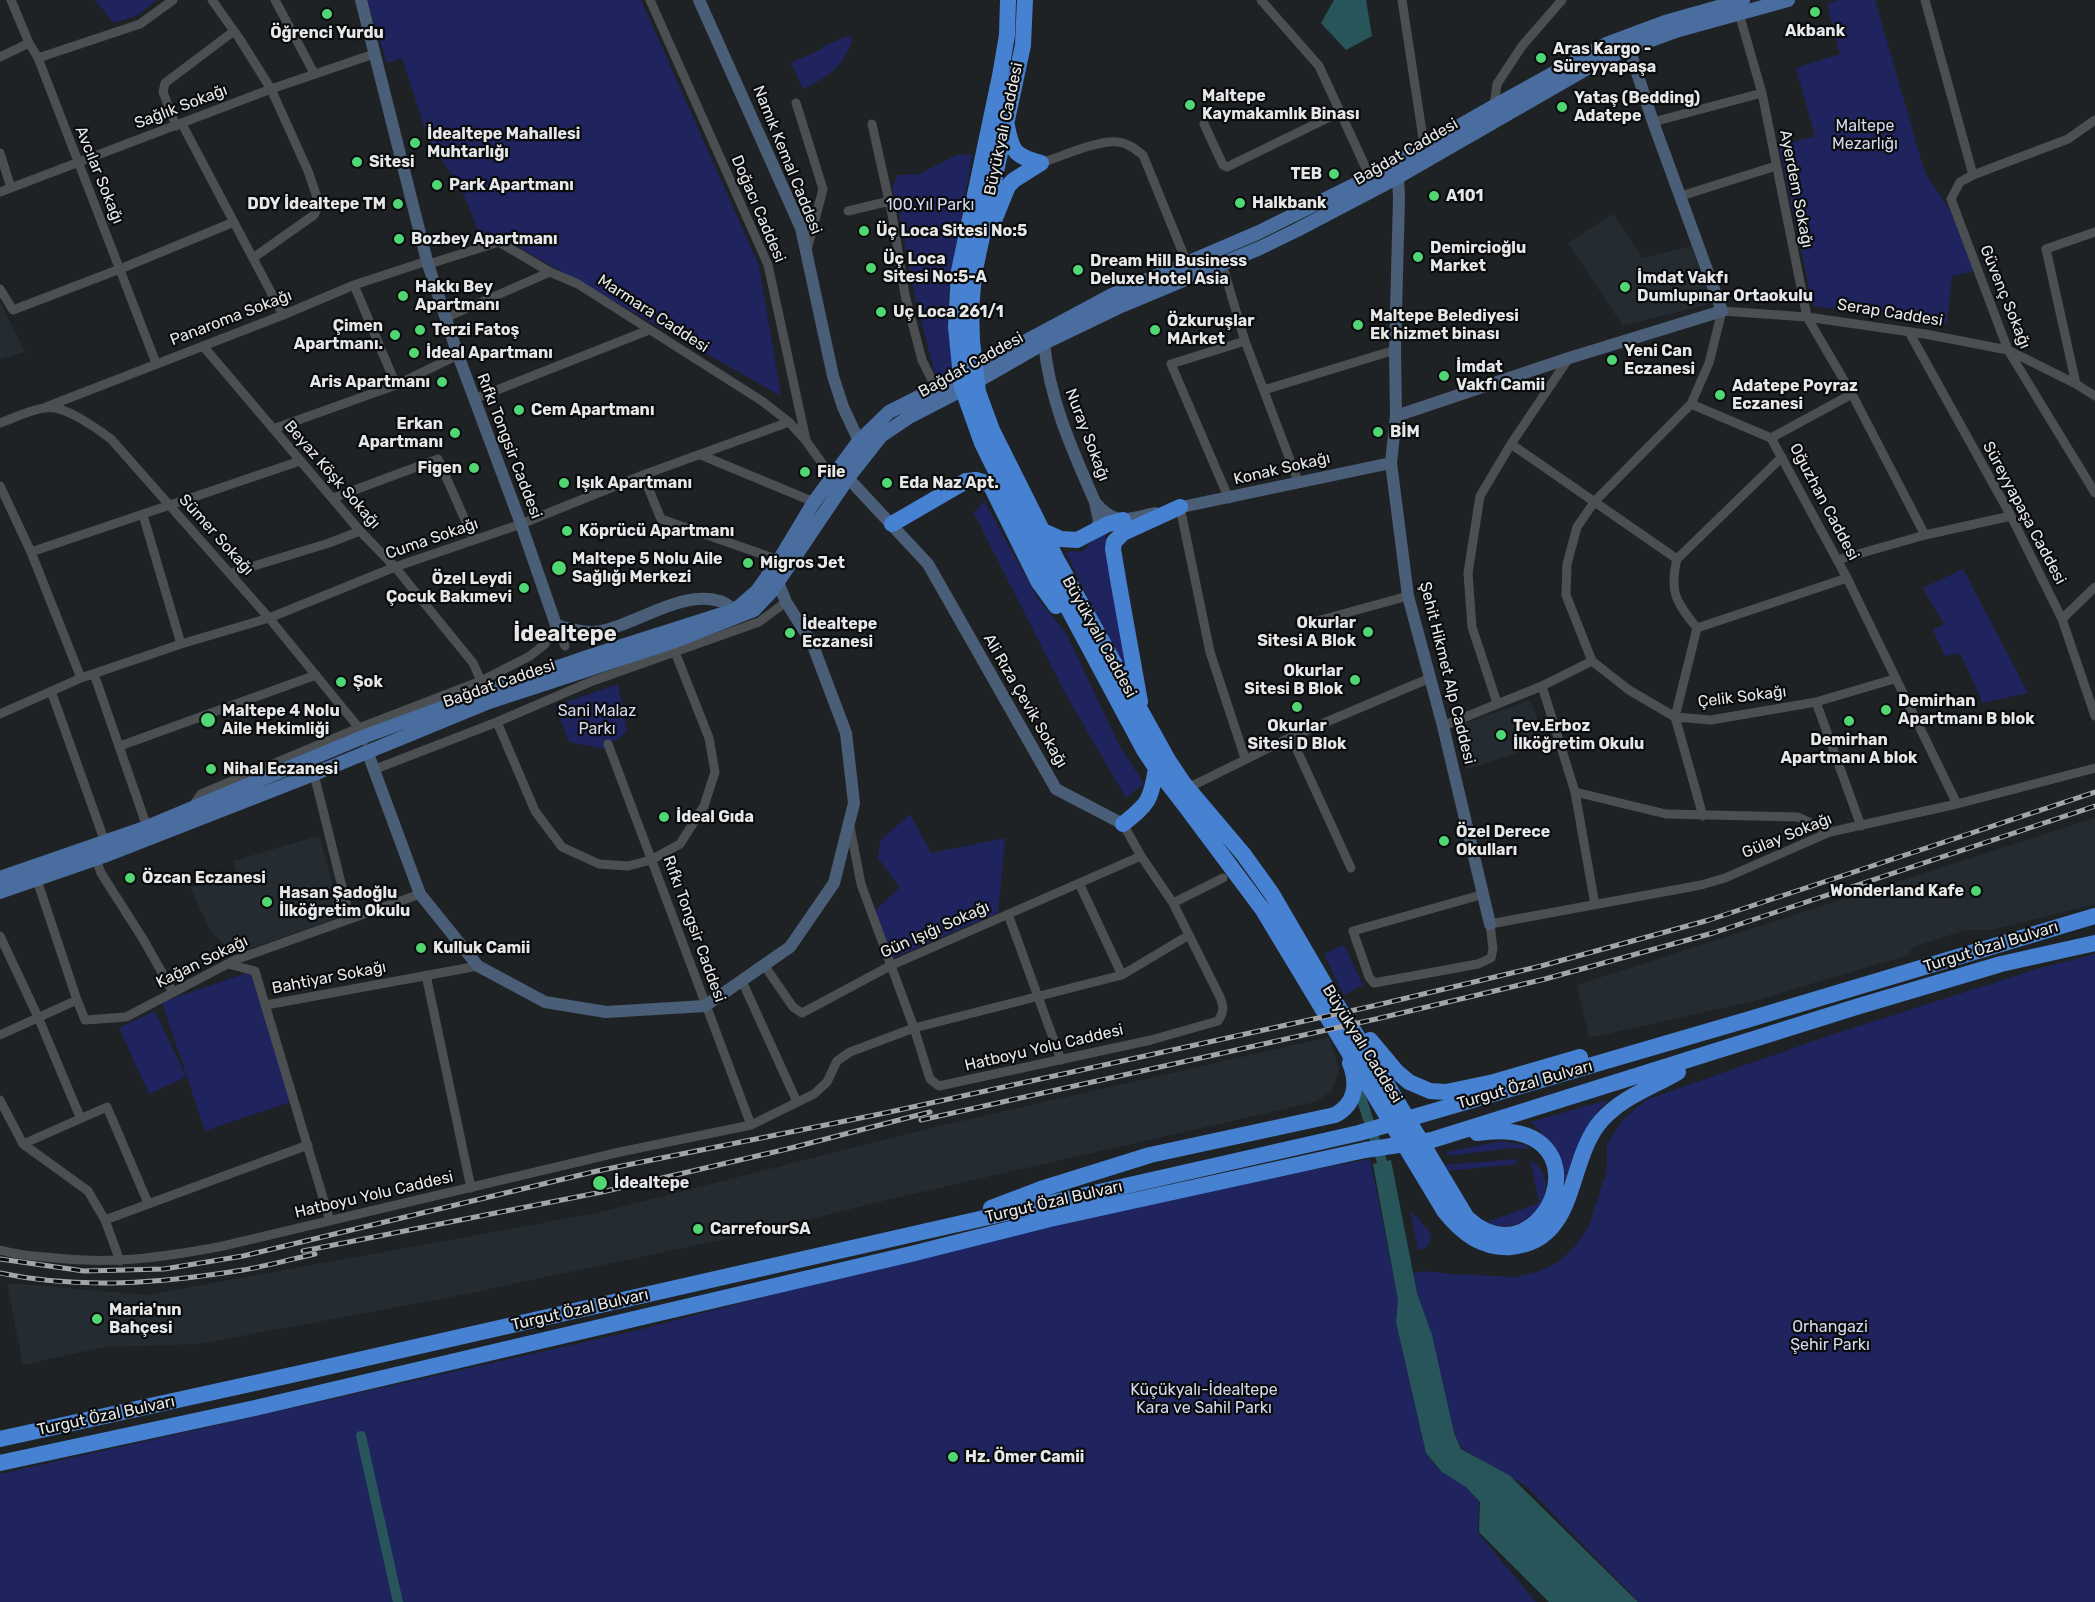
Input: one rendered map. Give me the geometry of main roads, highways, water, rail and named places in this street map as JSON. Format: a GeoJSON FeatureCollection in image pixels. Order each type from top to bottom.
{"type":"FeatureCollection","features":[{"type":"Feature","properties":{"kind":"highway","name":"Büyükyalı Caddesi"},"geometry":{"type":"LineString","coordinates":[[1008,0],[1007,35],[967,272],[978,392],[1016,495],[1078,629],[1156,768],[1244,855],[1272,894],[1332,997],[1371,1058],[1451,1207]]}},
{"type":"Feature","properties":{"kind":"highway","name":"Büyükyalı Caddesi"},"geometry":{"type":"LineString","coordinates":[[967,272],[1023,45],[1025,0]]}},
{"type":"Feature","properties":{"kind":"highway"},"geometry":{"type":"LineString","coordinates":[[967,272],[1008,186],[1041,163],[1026,159],[1014,150],[1010,144],[1006,117]]}},
{"type":"Feature","properties":{"kind":"highway"},"geometry":{"type":"LineString","coordinates":[[892,524],[966,481],[976,480],[990,484],[1038,581],[1057,608],[1078,629]]}},
{"type":"Feature","properties":{"kind":"highway","name":"Büyükyalı Caddesi"},"geometry":{"type":"LineString","coordinates":[[1016,495],[1043,531],[1163,752],[1184,784],[1193,805],[1263,910],[1343,1045]]}},
{"type":"Feature","properties":{"kind":"highway"},"geometry":{"type":"LineString","coordinates":[[1143,715],[1119,585],[1113,549],[1114,542],[1124,533],[1180,507]]}},
{"type":"Feature","properties":{"kind":"highway"},"geometry":{"type":"LineString","coordinates":[[1043,531],[1067,541],[1077,540],[1123,520]]}},
{"type":"Feature","properties":{"kind":"highway"},"geometry":{"type":"LineString","coordinates":[[1123,824],[1144,807],[1153,792],[1156,768]]}},
{"type":"Feature","properties":{"kind":"highway","name":"Turgut Özal Bulvarı"},"geometry":{"type":"LineString","coordinates":[[0,1439],[1359,1133],[2095,916]]}},
{"type":"Feature","properties":{"kind":"highway","name":"Turgut Özal Bulvarı"},"geometry":{"type":"LineString","coordinates":[[0,1463],[255,1408],[911,1254],[1050,1219],[1365,1150],[1431,1140],[1856,1007],[2001,964],[2095,943]]}},
{"type":"Feature","properties":{"kind":"highway"},"geometry":{"type":"LineString","coordinates":[[1332,997],[1396,1071],[1409,1082],[1430,1091],[1449,1092],[1494,1082],[1640,1041],[1750,1019]]}},
{"type":"Feature","properties":{"kind":"highway"},"geometry":{"type":"LineString","coordinates":[[934,1230],[1041,1189],[1150,1155],[1335,1115],[1343,1111],[1353,1096],[1353,1070],[1343,1045]]}},
{"type":"Feature","properties":{"kind":"highway"},"geometry":{"type":"LineString","coordinates":[[1343,1045],[1451,1207],[1465,1233],[1490,1246],[1517,1246],[1549,1231],[1563,1210],[1583,1152],[1600,1122],[1625,1100],[1707,1055]]}},
{"type":"Feature","properties":{"kind":"highway"},"geometry":{"type":"LineString","coordinates":[[1431,1140],[1488,1131],[1513,1131],[1533,1137],[1543,1145],[1555,1165],[1557,1176],[1550,1205],[1539,1221],[1527,1229],[1506,1234],[1482,1229],[1451,1207]]}},
{"type":"Feature","properties":{"kind":"main road","name":"Bağdat Caddesi"},"geometry":{"type":"LineString","coordinates":[[0,892],[96,860],[220,804],[361,733],[580,658],[735,610],[757,591],[779,560],[814,502],[859,441],[889,412],[1112,295],[1257,233],[1370,177],[1396,171],[1424,145],[1626,35],[1665,22],[1739,5],[1788,0]]}},
{"type":"Feature","properties":{"kind":"main road","name":"Bağdat Caddesi"},"geometry":{"type":"LineString","coordinates":[[0,878],[147,827],[191,809],[220,804],[314,774],[489,702],[664,645],[754,610],[778,582],[848,478],[881,436],[909,417],[1044,343],[1121,306],[1297,230],[1396,171],[1582,71],[1629,48],[1739,5]]}},
{"type":"Feature","properties":{"kind":"water"},"geometry":{"type":"Polygon","coordinates":[[[1334,0],[1366,0],[1372,36],[1346,50],[1321,23],[1334,0]]]}},
{"type":"Feature","properties":{"kind":"water"},"geometry":{"type":"Polygon","coordinates":[[[1391,1160],[1417,1293],[1432,1335],[1454,1433],[1461,1449],[1509,1475],[1638,1602],[1549,1602],[1479,1532],[1480,1502],[1466,1487],[1442,1472],[1426,1453],[1396,1322],[1398,1300],[1373,1164],[1391,1160]]]}},
{"type":"Feature","properties":{"kind":"waterway"},"geometry":{"type":"LineString","coordinates":[[1357,1085],[1382,1162]]}},
{"type":"Feature","properties":{"kind":"waterway"},"geometry":{"type":"LineString","coordinates":[[361,1436],[398,1602]]}},
{"type":"Feature","properties":{"kind":"railway"},"geometry":{"type":"LineString","coordinates":[[0,1259],[84,1271],[164,1269],[243,1256],[597,1171],[885,1113],[1373,1006],[1541,966],[1709,920],[2095,792]]}},
{"type":"Feature","properties":{"kind":"railway"},"geometry":{"type":"LineString","coordinates":[[921,1120],[1545,979],[1713,933],[2095,806]]}},
{"type":"Feature","properties":{"kind":"railway"},"geometry":{"type":"LineString","coordinates":[[303,1251],[602,1192],[787,1149],[930,1112]]}},
{"type":"Feature","properties":{"kind":"railway"},"geometry":{"type":"LineString","coordinates":[[0,1273],[60,1282],[122,1283],[243,1270],[315,1254]]}},
{"type":"Feature","properties":{"kind":"place","name":"Akbank"},"geometry":{"type":"Point","coordinates":[1815,12]}},
{"type":"Feature","properties":{"kind":"place","name":"Öğrenci Yurdu"},"geometry":{"type":"Point","coordinates":[327,14]}},
{"type":"Feature","properties":{"kind":"place","name":"Aras Kargo - Süreyyapaşa"},"geometry":{"type":"Point","coordinates":[1541,58]}},
{"type":"Feature","properties":{"kind":"place","name":"Maltepe Kaymakamlık Binası"},"geometry":{"type":"Point","coordinates":[1190,105]}},
{"type":"Feature","properties":{"kind":"place","name":"Yataş (Bedding) Adatepe"},"geometry":{"type":"Point","coordinates":[1562,107]}},
{"type":"Feature","properties":{"kind":"place","name":"İdealtepe Mahallesi Muhtarlığı"},"geometry":{"type":"Point","coordinates":[415,143]}},
{"type":"Feature","properties":{"kind":"place","name":"Sitesi"},"geometry":{"type":"Point","coordinates":[357,162]}},
{"type":"Feature","properties":{"kind":"place","name":"TEB"},"geometry":{"type":"Point","coordinates":[1334,174]}},
{"type":"Feature","properties":{"kind":"place","name":"Park Apartmanı"},"geometry":{"type":"Point","coordinates":[437,185]}},
{"type":"Feature","properties":{"kind":"place","name":"A101"},"geometry":{"type":"Point","coordinates":[1434,196]}},
{"type":"Feature","properties":{"kind":"place","name":"Halkbank"},"geometry":{"type":"Point","coordinates":[1240,203]}},
{"type":"Feature","properties":{"kind":"place","name":"DDY İdealtepe TM"},"geometry":{"type":"Point","coordinates":[398,204]}},
{"type":"Feature","properties":{"kind":"place","name":"Üç Loca Sitesi No:5"},"geometry":{"type":"Point","coordinates":[864,231]}},
{"type":"Feature","properties":{"kind":"place","name":"Bozbey Apartmanı"},"geometry":{"type":"Point","coordinates":[399,239]}},
{"type":"Feature","properties":{"kind":"place","name":"Demircioğlu Market"},"geometry":{"type":"Point","coordinates":[1418,257]}},
{"type":"Feature","properties":{"kind":"place","name":"Üç Loca Sitesi No:5-A"},"geometry":{"type":"Point","coordinates":[871,268]}},
{"type":"Feature","properties":{"kind":"place","name":"Dream Hill Business Deluxe Hotel Asia"},"geometry":{"type":"Point","coordinates":[1078,270]}},
{"type":"Feature","properties":{"kind":"place","name":"İmdat Vakfı Dumlupınar Ortaokulu"},"geometry":{"type":"Point","coordinates":[1625,287]}},
{"type":"Feature","properties":{"kind":"place","name":"Hakkı Bey Apartmanı"},"geometry":{"type":"Point","coordinates":[403,296]}},
{"type":"Feature","properties":{"kind":"place","name":"Uç Loca 261/1"},"geometry":{"type":"Point","coordinates":[881,312]}},
{"type":"Feature","properties":{"kind":"place","name":"Maltepe Belediyesi Ek hizmet binası"},"geometry":{"type":"Point","coordinates":[1358,325]}},
{"type":"Feature","properties":{"kind":"place","name":"Terzi Fatoş"},"geometry":{"type":"Point","coordinates":[420,330]}},
{"type":"Feature","properties":{"kind":"place","name":"Özkuruşlar MArket"},"geometry":{"type":"Point","coordinates":[1155,330]}},
{"type":"Feature","properties":{"kind":"place","name":"Çimen Apartmanı."},"geometry":{"type":"Point","coordinates":[395,335]}},
{"type":"Feature","properties":{"kind":"place","name":"İdeal Apartmanı"},"geometry":{"type":"Point","coordinates":[414,353]}},
{"type":"Feature","properties":{"kind":"place","name":"Yeni Can Eczanesi"},"geometry":{"type":"Point","coordinates":[1612,360]}},
{"type":"Feature","properties":{"kind":"place","name":"İmdat Vakfı Camii"},"geometry":{"type":"Point","coordinates":[1444,376]}},
{"type":"Feature","properties":{"kind":"place","name":"Aris Apartmanı"},"geometry":{"type":"Point","coordinates":[442,382]}},
{"type":"Feature","properties":{"kind":"place","name":"Adatepe Poyraz Eczanesi"},"geometry":{"type":"Point","coordinates":[1720,395]}},
{"type":"Feature","properties":{"kind":"place","name":"Cem Apartmanı"},"geometry":{"type":"Point","coordinates":[519,410]}},
{"type":"Feature","properties":{"kind":"place","name":"BİM"},"geometry":{"type":"Point","coordinates":[1378,432]}},
{"type":"Feature","properties":{"kind":"place","name":"Erkan Apartmanı"},"geometry":{"type":"Point","coordinates":[455,433]}},
{"type":"Feature","properties":{"kind":"place","name":"Figen"},"geometry":{"type":"Point","coordinates":[474,468]}},
{"type":"Feature","properties":{"kind":"place","name":"File"},"geometry":{"type":"Point","coordinates":[805,472]}},
{"type":"Feature","properties":{"kind":"place","name":"Işık Apartmanı"},"geometry":{"type":"Point","coordinates":[564,483]}},
{"type":"Feature","properties":{"kind":"place","name":"Eda Naz Apt."},"geometry":{"type":"Point","coordinates":[887,483]}},
{"type":"Feature","properties":{"kind":"place","name":"Köprücü Apartmanı"},"geometry":{"type":"Point","coordinates":[567,531]}},
{"type":"Feature","properties":{"kind":"place","name":"Migros Jet"},"geometry":{"type":"Point","coordinates":[748,563]}},
{"type":"Feature","properties":{"kind":"place","name":"Maltepe 5 Nolu Aile Sağlığı Merkezi"},"geometry":{"type":"Point","coordinates":[559,568]}},
{"type":"Feature","properties":{"kind":"place","name":"Özel Leydi Çocuk Bakımevi"},"geometry":{"type":"Point","coordinates":[524,588]}},
{"type":"Feature","properties":{"kind":"place","name":"Okurlar Sitesi A Blok"},"geometry":{"type":"Point","coordinates":[1368,632]}},
{"type":"Feature","properties":{"kind":"place","name":"İdealtepe Eczanesi"},"geometry":{"type":"Point","coordinates":[790,633]}},
{"type":"Feature","properties":{"kind":"place","name":"Okurlar Sitesi B Blok"},"geometry":{"type":"Point","coordinates":[1355,680]}},
{"type":"Feature","properties":{"kind":"place","name":"Şok"},"geometry":{"type":"Point","coordinates":[341,682]}},
{"type":"Feature","properties":{"kind":"place","name":"Okurlar Sitesi D Blok"},"geometry":{"type":"Point","coordinates":[1297,707]}},
{"type":"Feature","properties":{"kind":"place","name":"Demirhan Apartmanı B blok"},"geometry":{"type":"Point","coordinates":[1886,710]}},
{"type":"Feature","properties":{"kind":"place","name":"Maltepe 4 Nolu Aile Hekimliği"},"geometry":{"type":"Point","coordinates":[208,720]}},
{"type":"Feature","properties":{"kind":"place","name":"Demirhan Apartmanı A blok"},"geometry":{"type":"Point","coordinates":[1849,721]}},
{"type":"Feature","properties":{"kind":"place","name":"Tev.Erboz İlköğretim Okulu"},"geometry":{"type":"Point","coordinates":[1501,735]}},
{"type":"Feature","properties":{"kind":"place","name":"Nihal Eczanesi"},"geometry":{"type":"Point","coordinates":[211,769]}},
{"type":"Feature","properties":{"kind":"place","name":"İdeal Gıda"},"geometry":{"type":"Point","coordinates":[664,817]}},
{"type":"Feature","properties":{"kind":"place","name":"Özel Derece Okulları"},"geometry":{"type":"Point","coordinates":[1444,841]}},
{"type":"Feature","properties":{"kind":"place","name":"Özcan Eczanesi"},"geometry":{"type":"Point","coordinates":[130,878]}},
{"type":"Feature","properties":{"kind":"place","name":"Wonderland Kafe"},"geometry":{"type":"Point","coordinates":[1976,891]}},
{"type":"Feature","properties":{"kind":"place","name":"Hasan Şadoğlu İlköğretim Okulu"},"geometry":{"type":"Point","coordinates":[267,902]}},
{"type":"Feature","properties":{"kind":"place","name":"Kulluk Camii"},"geometry":{"type":"Point","coordinates":[421,948]}},
{"type":"Feature","properties":{"kind":"place","name":"İdealtepe"},"geometry":{"type":"Point","coordinates":[600,1183]}},
{"type":"Feature","properties":{"kind":"place","name":"CarrefourSA"},"geometry":{"type":"Point","coordinates":[698,1229]}},
{"type":"Feature","properties":{"kind":"place","name":"Maria'nın Bahçesi"},"geometry":{"type":"Point","coordinates":[97,1319]}},
{"type":"Feature","properties":{"kind":"place","name":"Hz. Ömer Camii"},"geometry":{"type":"Point","coordinates":[953,1457]}},
{"type":"Feature","properties":{"kind":"district","name":"İdealtepe"},"geometry":{"type":"Point","coordinates":[565,635]}},
{"type":"Feature","properties":{"kind":"park label","name":"Maltepe Mezarlığı"},"geometry":{"type":"Point","coordinates":[1865,135]}},
{"type":"Feature","properties":{"kind":"park label","name":"100.Yıl Parkı"},"geometry":{"type":"Point","coordinates":[930,205]}},
{"type":"Feature","properties":{"kind":"park label","name":"Sani Malaz Parkı"},"geometry":{"type":"Point","coordinates":[597,720]}},
{"type":"Feature","properties":{"kind":"park label","name":"Orhangazi Şehir Parkı"},"geometry":{"type":"Point","coordinates":[1830,1336]}},
{"type":"Feature","properties":{"kind":"park label","name":"Küçükyalı-İdealtepe Kara ve Sahil Parkı"},"geometry":{"type":"Point","coordinates":[1204,1399]}}]}
